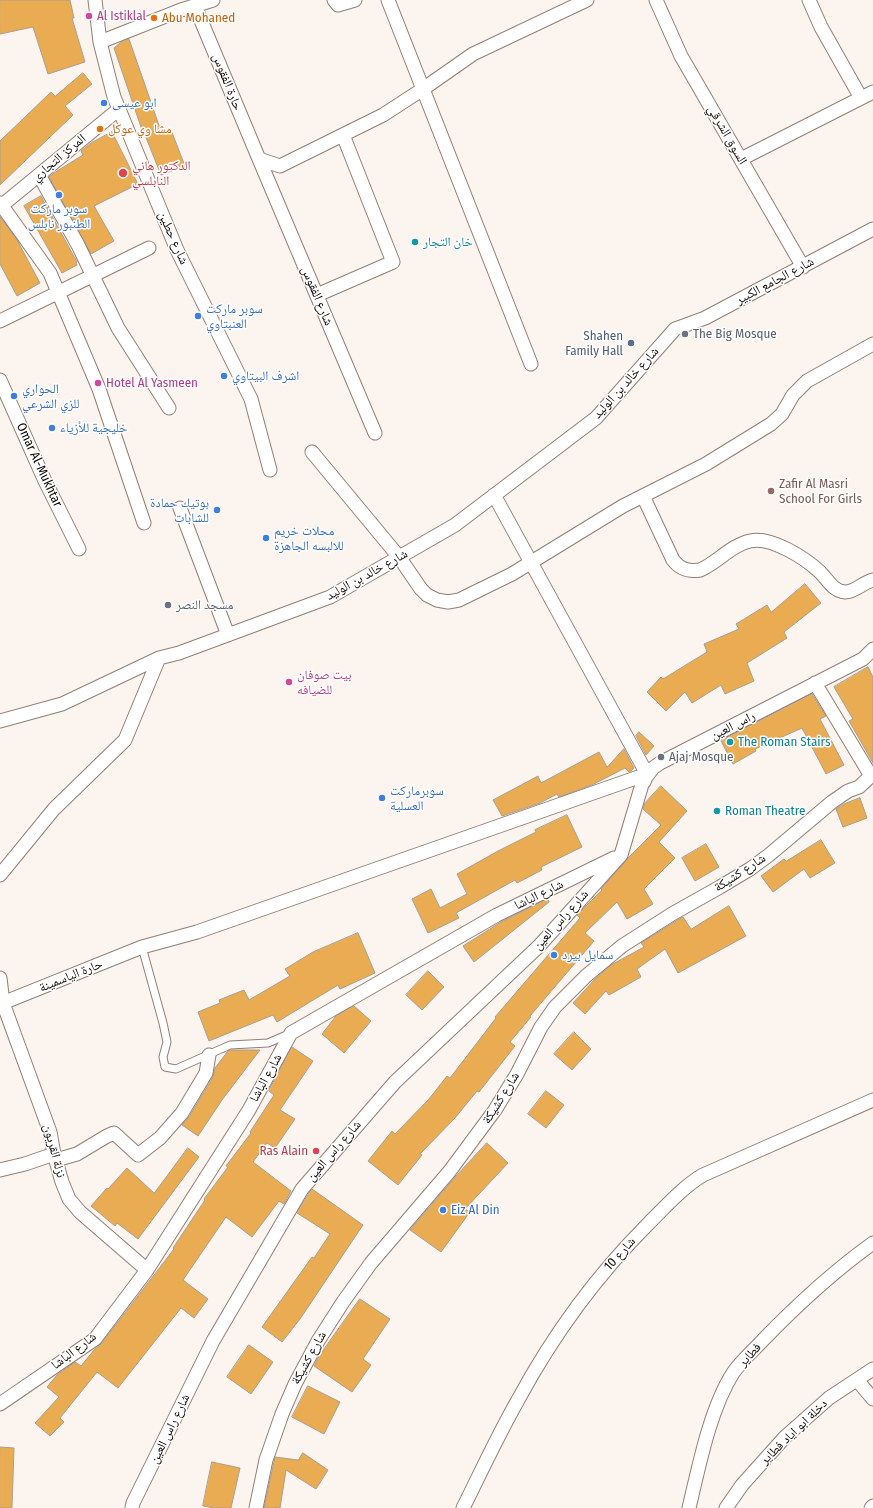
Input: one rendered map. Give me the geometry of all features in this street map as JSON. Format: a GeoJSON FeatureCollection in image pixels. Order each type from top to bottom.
{"type":"FeatureCollection","features":[{"type":"Feature","properties":{"kind":"street","name":"شارع حطين"},"geometry":{"type":"LineString","coordinates":[[95,0],[100,42],[114,96],[177,250],[251,399],[270,470]]}},
{"type":"Feature","properties":{"kind":"street"},"geometry":{"type":"LineString","coordinates":[[100,42],[213,0]]}},
{"type":"Feature","properties":{"kind":"street"},"geometry":{"type":"LineString","coordinates":[[334,0],[338,5],[355,0]]}},
{"type":"Feature","properties":{"kind":"street"},"geometry":{"type":"LineString","coordinates":[[388,0],[531,364]]}},
{"type":"Feature","properties":{"kind":"street"},"geometry":{"type":"LineString","coordinates":[[258,159],[280,166],[383,115],[473,54],[587,0]]}},
{"type":"Feature","properties":{"kind":"street","name":"السوق الشرقي"},"geometry":{"type":"LineString","coordinates":[[656,0],[681,56],[803,267]]}},
{"type":"Feature","properties":{"kind":"street"},"geometry":{"type":"LineString","coordinates":[[809,0],[821,27],[861,98]]}},
{"type":"Feature","properties":{"kind":"street","name":"حارة الفقوس"},"geometry":{"type":"LineString","coordinates":[[195,6],[258,159]]}},
{"type":"Feature","properties":{"kind":"street"},"geometry":{"type":"LineString","coordinates":[[741,159],[873,92]]}},
{"type":"Feature","properties":{"kind":"street","name":"المركز التجاري"},"geometry":{"type":"LineString","coordinates":[[1,206],[119,109]]}},
{"type":"Feature","properties":{"kind":"street"},"geometry":{"type":"LineString","coordinates":[[316,295],[393,262],[343,135]]}},
{"type":"Feature","properties":{"kind":"street","name":"شارع الفقوس"},"geometry":{"type":"LineString","coordinates":[[258,159],[375,433]]}},
{"type":"Feature","properties":{"kind":"street"},"geometry":{"type":"LineString","coordinates":[[39,175],[78,246],[118,328],[169,408]]}},
{"type":"Feature","properties":{"kind":"street"},"geometry":{"type":"LineString","coordinates":[[1,206],[50,273],[98,389],[144,523]]}},
{"type":"Feature","properties":{"kind":"street","name":"شارع الجامع الكبير"},"geometry":{"type":"LineString","coordinates":[[675,330],[705,318],[873,229]]}},
{"type":"Feature","properties":{"kind":"street"},"geometry":{"type":"LineString","coordinates":[[0,321],[148,248]]}},
{"type":"Feature","properties":{"kind":"street","name":"شارع خالد بن الوليد"},"geometry":{"type":"LineString","coordinates":[[0,720],[62,704],[159,658],[178,653],[330,597],[399,558],[455,525],[596,418],[675,330]]}},
{"type":"Feature","properties":{"kind":"street"},"geometry":{"type":"LineString","coordinates":[[312,452],[399,558],[427,595],[437,600],[448,602],[459,600],[512,574],[624,506],[706,464],[771,424],[782,414],[793,394],[807,381],[873,344]]}},
{"type":"Feature","properties":{"kind":"street","name":"Omar Al-Mukhtar"},"geometry":{"type":"LineString","coordinates":[[0,380],[45,481],[80,549]]}},
{"type":"Feature","properties":{"kind":"street"},"geometry":{"type":"LineString","coordinates":[[494,495],[647,774]]}},
{"type":"Feature","properties":{"kind":"street"},"geometry":{"type":"LineString","coordinates":[[643,496],[673,560],[678,566],[686,570],[700,570],[749,541],[766,540],[782,547],[814,568],[832,587],[839,591],[850,591],[873,580]]}},
{"type":"Feature","properties":{"kind":"street"},"geometry":{"type":"LineString","coordinates":[[180,508],[228,635]]}},
{"type":"Feature","properties":{"kind":"street","name":"راس العين"},"geometry":{"type":"LineString","coordinates":[[620,855],[641,787],[647,774],[660,763],[862,659],[873,649]]}},
{"type":"Feature","properties":{"kind":"street"},"geometry":{"type":"LineString","coordinates":[[0,874],[54,809],[125,740],[159,658]]}},
{"type":"Feature","properties":{"kind":"street"},"geometry":{"type":"LineString","coordinates":[[816,683],[872,775]]}},
{"type":"Feature","properties":{"kind":"street","name":"حارة الياسمينة"},"geometry":{"type":"LineString","coordinates":[[2,1003],[142,946],[197,932],[647,774]]}},
{"type":"Feature","properties":{"kind":"street","name":"شارع كشيكة"},"geometry":{"type":"LineString","coordinates":[[256,1508],[266,1460],[282,1414],[295,1384],[318,1341],[343,1302],[371,1263],[449,1172],[496,1110],[517,1074],[541,1027],[555,1007],[586,976],[622,946],[665,917],[750,869],[832,802],[848,791],[859,787],[872,775]]}},
{"type":"Feature","properties":{"kind":"street","name":"شارع الباشا"},"geometry":{"type":"LineString","coordinates":[[0,1404],[95,1339],[147,1270],[249,1110],[291,1033],[497,915],[620,855]]}},
{"type":"Feature","properties":{"kind":"street","name":"شارع راس العين"},"geometry":{"type":"LineString","coordinates":[[132,1508],[133,1503],[213,1341],[302,1189],[394,1082],[539,946],[620,855]]}},
{"type":"Feature","properties":{"kind":"street","name":"نزلة القريون"},"geometry":{"type":"LineString","coordinates":[[0,978],[2,1003],[50,1132],[55,1157],[65,1190],[75,1207],[147,1270]]}},
{"type":"Feature","properties":{"kind":"street"},"geometry":{"type":"LineString","coordinates":[[0,1170],[55,1157],[77,1154],[114,1133],[138,1155],[160,1138],[182,1113],[206,1073],[209,1055]]}},
{"type":"Feature","properties":{"kind":"street","name":"شارع 10"},"geometry":{"type":"LineString","coordinates":[[463,1508],[518,1399],[558,1334],[593,1285],[613,1261],[651,1221],[692,1182],[703,1175],[873,1100]]}},
{"type":"Feature","properties":{"kind":"street","name":"فطاير"},"geometry":{"type":"LineString","coordinates":[[689,1508],[708,1433],[718,1405],[734,1371],[807,1297],[847,1262],[873,1243]]}},
{"type":"Feature","properties":{"kind":"street","name":"دخلة ابو اياد فطاير"},"geometry":{"type":"LineString","coordinates":[[726,1508],[742,1485],[785,1437],[829,1398],[873,1369]]}},
{"type":"Feature","properties":{"kind":"street"},"geometry":{"type":"LineString","coordinates":[[856,1380],[873,1400]]}},
{"type":"Feature","properties":{"kind":"lane"},"geometry":{"type":"LineString","coordinates":[[142,946],[163,1023],[166,1042],[162,1057],[165,1067],[176,1069],[230,1045],[268,1043],[291,1033]]}},
{"type":"Feature","properties":{"kind":"building"},"geometry":{"type":"Polygon","coordinates":[[[0,0],[70,0],[74,18],[72,18],[85,62],[48,74],[33,27],[0,34],[0,0]]]}},
{"type":"Feature","properties":{"kind":"building"},"geometry":{"type":"Polygon","coordinates":[[[129,39],[162,134],[171,130],[185,166],[161,175],[142,130],[114,48],[120,43],[129,39]]]}},
{"type":"Feature","properties":{"kind":"building"},"geometry":{"type":"Polygon","coordinates":[[[83,73],[92,84],[65,106],[73,115],[0,185],[0,141],[51,92],[55,96],[83,73]]]}},
{"type":"Feature","properties":{"kind":"building"},"geometry":{"type":"Polygon","coordinates":[[[112,132],[138,184],[94,206],[114,241],[91,254],[49,177],[83,155],[81,151],[91,143],[112,132]]]}},
{"type":"Feature","properties":{"kind":"building"},"geometry":{"type":"Polygon","coordinates":[[[41,196],[77,262],[77,265],[62,273],[24,206],[41,196]]]}},
{"type":"Feature","properties":{"kind":"building"},"geometry":{"type":"Polygon","coordinates":[[[0,217],[16,238],[40,283],[17,296],[0,264],[0,217]]]}},
{"type":"Feature","properties":{"kind":"building"},"geometry":{"type":"Polygon","coordinates":[[[805,584],[821,603],[784,632],[787,638],[747,663],[754,681],[725,694],[721,685],[692,703],[685,692],[666,711],[647,692],[661,677],[663,679],[707,652],[704,644],[739,629],[736,624],[767,605],[771,612],[805,584]]]}},
{"type":"Feature","properties":{"kind":"building"},"geometry":{"type":"Polygon","coordinates":[[[868,667],[873,677],[873,763],[849,721],[853,719],[834,687],[868,667]]]}},
{"type":"Feature","properties":{"kind":"building"},"geometry":{"type":"Polygon","coordinates":[[[812,694],[826,716],[820,719],[844,765],[826,774],[802,728],[755,749],[756,751],[733,764],[721,741],[812,694]]]}},
{"type":"Feature","properties":{"kind":"building"},"geometry":{"type":"Polygon","coordinates":[[[639,732],[654,746],[646,755],[636,736],[639,732]]]}},
{"type":"Feature","properties":{"kind":"building"},"geometry":{"type":"Polygon","coordinates":[[[624,749],[634,768],[629,772],[625,768],[594,784],[559,797],[557,794],[540,803],[502,816],[493,800],[538,776],[541,783],[599,752],[607,767],[624,749]]]}},
{"type":"Feature","properties":{"kind":"building"},"geometry":{"type":"Polygon","coordinates":[[[661,786],[687,811],[659,842],[675,858],[644,889],[653,904],[627,919],[617,902],[585,933],[594,941],[530,1016],[531,1017],[510,1042],[515,1046],[479,1092],[477,1091],[455,1118],[420,1154],[422,1155],[398,1185],[368,1161],[392,1131],[395,1134],[429,1099],[447,1076],[450,1078],[496,1018],[495,1017],[580,918],[577,915],[602,890],[601,889],[629,857],[661,825],[643,809],[645,803],[661,786]]]}},
{"type":"Feature","properties":{"kind":"building"},"geometry":{"type":"Polygon","coordinates":[[[860,798],[867,818],[843,827],[836,809],[844,804],[860,798]]]}},
{"type":"Feature","properties":{"kind":"building"},"geometry":{"type":"Polygon","coordinates":[[[567,815],[582,847],[541,867],[542,870],[517,883],[515,880],[456,913],[459,918],[428,933],[412,899],[431,889],[440,908],[467,894],[457,874],[536,832],[535,830],[567,815]]]}},
{"type":"Feature","properties":{"kind":"building"},"geometry":{"type":"Polygon","coordinates":[[[821,840],[835,863],[810,878],[804,869],[773,892],[761,876],[784,859],[786,861],[821,840]]]}},
{"type":"Feature","properties":{"kind":"building"},"geometry":{"type":"Polygon","coordinates":[[[706,844],[719,867],[695,881],[682,858],[706,844]]]}},
{"type":"Feature","properties":{"kind":"building"},"geometry":{"type":"Polygon","coordinates":[[[548,899],[549,902],[474,962],[463,946],[501,922],[548,899]]]}},
{"type":"Feature","properties":{"kind":"building"},"geometry":{"type":"Polygon","coordinates":[[[729,906],[746,936],[678,973],[665,949],[637,969],[641,977],[609,995],[606,991],[585,1014],[573,1003],[595,979],[611,965],[644,947],[641,943],[676,921],[683,917],[691,929],[729,906]]]}},
{"type":"Feature","properties":{"kind":"building"},"geometry":{"type":"Polygon","coordinates":[[[358,933],[375,973],[340,989],[338,985],[277,1022],[273,1015],[209,1041],[198,1012],[220,1003],[219,1000],[244,990],[249,1000],[290,976],[285,969],[313,952],[358,933]]]}},
{"type":"Feature","properties":{"kind":"building"},"geometry":{"type":"Polygon","coordinates":[[[428,971],[444,987],[422,1010],[406,995],[428,971]]]}},
{"type":"Feature","properties":{"kind":"building"},"geometry":{"type":"Polygon","coordinates":[[[354,1006],[371,1021],[344,1053],[322,1034],[336,1016],[354,1006]]]}},
{"type":"Feature","properties":{"kind":"building"},"geometry":{"type":"Polygon","coordinates":[[[574,1032],[591,1049],[572,1070],[554,1054],[574,1032]]]}},
{"type":"Feature","properties":{"kind":"building"},"geometry":{"type":"Polygon","coordinates":[[[292,1047],[313,1061],[280,1110],[295,1119],[275,1148],[267,1143],[253,1162],[291,1191],[284,1204],[279,1201],[252,1237],[226,1217],[183,1280],[208,1299],[194,1318],[181,1308],[118,1388],[97,1372],[60,1418],[64,1422],[50,1436],[35,1423],[59,1397],[47,1387],[57,1375],[75,1362],[81,1366],[101,1344],[174,1249],[173,1248],[205,1200],[204,1199],[228,1167],[226,1166],[251,1133],[250,1132],[274,1095],[269,1091],[292,1047]]]}},
{"type":"Feature","properties":{"kind":"building"},"geometry":{"type":"Polygon","coordinates":[[[260,1050],[222,1100],[198,1136],[182,1125],[189,1117],[213,1077],[215,1068],[228,1051],[260,1050]]]}},
{"type":"Feature","properties":{"kind":"building"},"geometry":{"type":"Polygon","coordinates":[[[546,1091],[564,1105],[546,1128],[528,1114],[546,1091]]]}},
{"type":"Feature","properties":{"kind":"building"},"geometry":{"type":"Polygon","coordinates":[[[487,1143],[508,1163],[465,1209],[470,1212],[441,1252],[410,1230],[457,1175],[487,1143]]]}},
{"type":"Feature","properties":{"kind":"building"},"geometry":{"type":"Polygon","coordinates":[[[188,1148],[199,1157],[138,1239],[117,1223],[115,1226],[91,1206],[127,1168],[154,1193],[188,1148]]]}},
{"type":"Feature","properties":{"kind":"building"},"geometry":{"type":"Polygon","coordinates":[[[312,1189],[363,1225],[300,1319],[282,1342],[262,1327],[312,1257],[314,1258],[330,1234],[297,1213],[312,1189]]]}},
{"type":"Feature","properties":{"kind":"building"},"geometry":{"type":"Polygon","coordinates":[[[360,1299],[390,1319],[363,1359],[371,1365],[352,1392],[314,1366],[319,1356],[360,1299]]]}},
{"type":"Feature","properties":{"kind":"building"},"geometry":{"type":"Polygon","coordinates":[[[249,1345],[273,1362],[251,1394],[227,1377],[249,1345]]]}},
{"type":"Feature","properties":{"kind":"building"},"geometry":{"type":"Polygon","coordinates":[[[308,1386],[340,1402],[324,1434],[292,1417],[308,1386]]]}},
{"type":"Feature","properties":{"kind":"building"},"geometry":{"type":"Polygon","coordinates":[[[0,1447],[14,1448],[12,1508],[0,1508],[0,1447]]]}},
{"type":"Feature","properties":{"kind":"building"},"geometry":{"type":"Polygon","coordinates":[[[303,1453],[328,1470],[316,1489],[286,1470],[280,1508],[264,1508],[275,1457],[298,1460],[303,1453]]]}},
{"type":"Feature","properties":{"kind":"building"},"geometry":{"type":"Polygon","coordinates":[[[212,1462],[240,1468],[231,1508],[203,1506],[212,1462]]]}},
{"type":"Feature","properties":{"kind":"place","name":"Al Istiklal"},"geometry":{"type":"Point","coordinates":[89,16]}},
{"type":"Feature","properties":{"kind":"place","name":"Abu Mohaned"},"geometry":{"type":"Point","coordinates":[154,18]}},
{"type":"Feature","properties":{"kind":"place","name":"ابو عيسى"},"geometry":{"type":"Point","coordinates":[104,103]}},
{"type":"Feature","properties":{"kind":"place","name":"مشا وي عوكل"},"geometry":{"type":"Point","coordinates":[100,129]}},
{"type":"Feature","properties":{"kind":"place","name":"الدكتور هاني النابلسي"},"geometry":{"type":"Point","coordinates":[123,173]}},
{"type":"Feature","properties":{"kind":"place","name":"سوبر ماركت الطنبور نابلس"},"geometry":{"type":"Point","coordinates":[59,195]}},
{"type":"Feature","properties":{"kind":"place","name":"خان التجار"},"geometry":{"type":"Point","coordinates":[415,242]}},
{"type":"Feature","properties":{"kind":"place","name":"سوبر ماركت العنبتاوي"},"geometry":{"type":"Point","coordinates":[198,316]}},
{"type":"Feature","properties":{"kind":"place","name":"The Big Mosque"},"geometry":{"type":"Point","coordinates":[685,334]}},
{"type":"Feature","properties":{"kind":"place","name":"Shahen Family Hall"},"geometry":{"type":"Point","coordinates":[631,343]}},
{"type":"Feature","properties":{"kind":"place","name":"اشرف البيتاوي"},"geometry":{"type":"Point","coordinates":[224,376]}},
{"type":"Feature","properties":{"kind":"place","name":"Hotel Al Yasmeen"},"geometry":{"type":"Point","coordinates":[98,383]}},
{"type":"Feature","properties":{"kind":"place","name":"الحواري للزي الشرعي"},"geometry":{"type":"Point","coordinates":[14,396]}},
{"type":"Feature","properties":{"kind":"place","name":"خليجية للأزياء"},"geometry":{"type":"Point","coordinates":[52,428]}},
{"type":"Feature","properties":{"kind":"place","name":"Zafir Al Masri School For Girls"},"geometry":{"type":"Point","coordinates":[771,491]}},
{"type":"Feature","properties":{"kind":"place","name":"بوتيك حمادة للشابات"},"geometry":{"type":"Point","coordinates":[217,510]}},
{"type":"Feature","properties":{"kind":"place","name":"محلات خريم للالبسه الجاهزة"},"geometry":{"type":"Point","coordinates":[266,538]}},
{"type":"Feature","properties":{"kind":"place","name":"مسجد النصر"},"geometry":{"type":"Point","coordinates":[168,605]}},
{"type":"Feature","properties":{"kind":"place","name":"بيت صوفان للضيافه"},"geometry":{"type":"Point","coordinates":[289,682]}},
{"type":"Feature","properties":{"kind":"place","name":"The Roman Stairs"},"geometry":{"type":"Point","coordinates":[730,742]}},
{"type":"Feature","properties":{"kind":"place","name":"Ajaj Mosque"},"geometry":{"type":"Point","coordinates":[661,757]}},
{"type":"Feature","properties":{"kind":"place","name":"سوبرماركت العسلية"},"geometry":{"type":"Point","coordinates":[382,798]}},
{"type":"Feature","properties":{"kind":"place","name":"Roman Theatre"},"geometry":{"type":"Point","coordinates":[717,811]}},
{"type":"Feature","properties":{"kind":"place","name":"سمايل بيرد"},"geometry":{"type":"Point","coordinates":[554,955]}},
{"type":"Feature","properties":{"kind":"place","name":"Ras Alain"},"geometry":{"type":"Point","coordinates":[316,1151]}},
{"type":"Feature","properties":{"kind":"place","name":"Eiz Al Din"},"geometry":{"type":"Point","coordinates":[443,1210]}}]}
